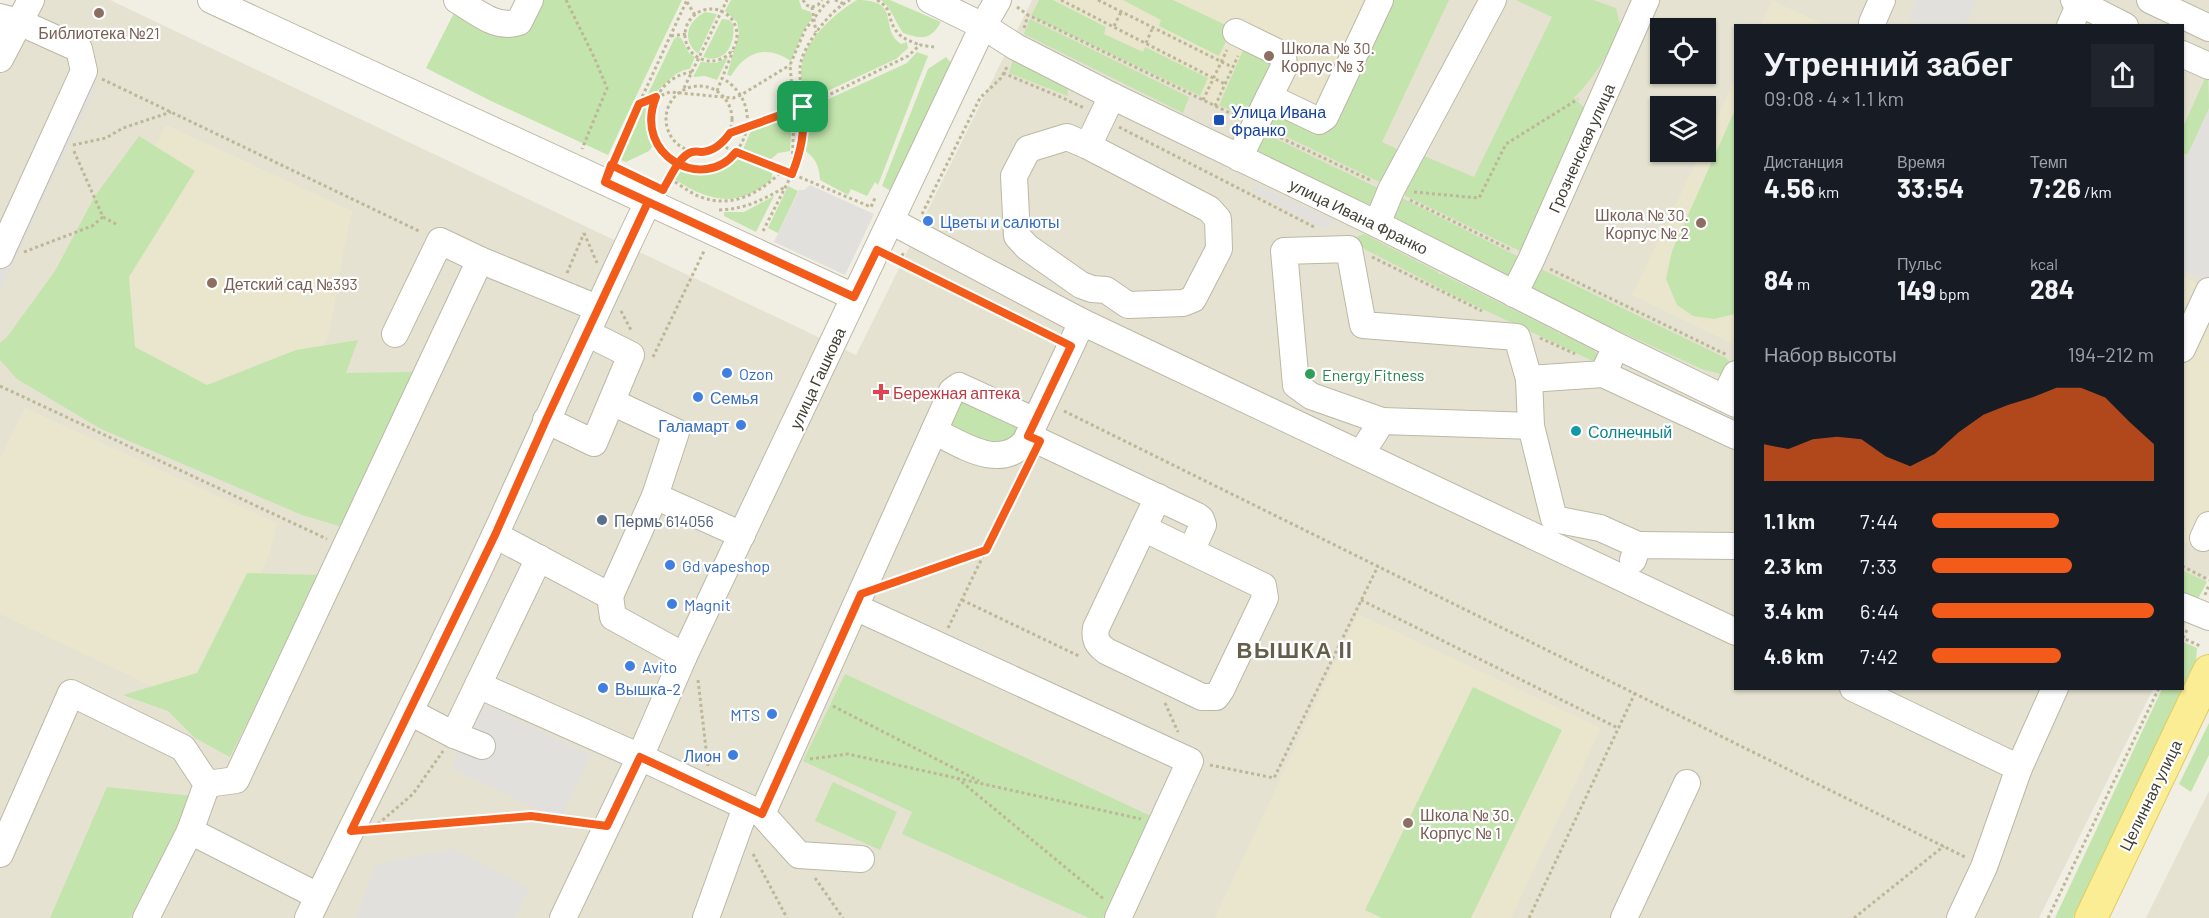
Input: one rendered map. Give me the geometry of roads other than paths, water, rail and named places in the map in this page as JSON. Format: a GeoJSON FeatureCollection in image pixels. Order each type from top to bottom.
{"type":"FeatureCollection","features":[{"type":"Feature","properties":{"kind":"main road","name":"Целинная улица"},"geometry":{"type":"LineString","coordinates":[[2091,918],[2209,671]]}},
{"type":"Feature","properties":{"kind":"street"},"geometry":{"type":"LineString","coordinates":[[211,0],[605,182],[665,193],[854,297]]}},
{"type":"Feature","properties":{"kind":"street"},"geometry":{"type":"LineString","coordinates":[[457,0],[495,23],[510,25],[519,22],[530,0]]}},
{"type":"Feature","properties":{"kind":"street","name":"улица Ивана Франко"},"geometry":{"type":"LineString","coordinates":[[930,0],[1112,96],[1369,220],[1730,401]]}},
{"type":"Feature","properties":{"kind":"street","name":"улица Гашкова"},"geometry":{"type":"LineString","coordinates":[[563,918],[854,297],[888,256],[902,227],[983,26],[998,0]]}},
{"type":"Feature","properties":{"kind":"street"},"geometry":{"type":"LineString","coordinates":[[1269,97],[1313,120],[1322,120],[1380,0]]}},
{"type":"Feature","properties":{"kind":"street"},"geometry":{"type":"LineString","coordinates":[[1493,0],[1391,190],[1349,249],[1363,325],[1517,337],[1529,379],[1531,426],[1554,519],[1600,528],[1638,545],[1734,546]]}},
{"type":"Feature","properties":{"kind":"street","name":"Грозненская улица"},"geometry":{"type":"LineString","coordinates":[[1514,294],[1536,250],[1646,0]]}},
{"type":"Feature","properties":{"kind":"street"},"geometry":{"type":"LineString","coordinates":[[2150,0],[2209,28]]}},
{"type":"Feature","properties":{"kind":"street"},"geometry":{"type":"LineString","coordinates":[[2074,10],[2119,24]]}},
{"type":"Feature","properties":{"kind":"street"},"geometry":{"type":"LineString","coordinates":[[0,59],[17,13],[79,49],[84,71],[62,142],[1,252]]}},
{"type":"Feature","properties":{"kind":"street"},"geometry":{"type":"LineString","coordinates":[[1239,158],[1284,67],[1283,55],[1241,34]]}},
{"type":"Feature","properties":{"kind":"street"},"geometry":{"type":"LineString","coordinates":[[2184,55],[2209,66]]}},
{"type":"Feature","properties":{"kind":"street"},"geometry":{"type":"LineString","coordinates":[[1088,146],[1112,96]]}},
{"type":"Feature","properties":{"kind":"street"},"geometry":{"type":"LineString","coordinates":[[1067,137],[1088,146],[1214,213],[1219,225],[1219,249],[1193,299],[1183,303],[1128,305],[1106,290],[1081,285],[1020,242],[1016,228],[1014,176],[1028,149],[1067,137]]}},
{"type":"Feature","properties":{"kind":"street"},"geometry":{"type":"LineString","coordinates":[[190,831],[313,907],[495,535],[602,298],[665,193]]}},
{"type":"Feature","properties":{"kind":"street"},"geometry":{"type":"LineString","coordinates":[[902,227],[1082,322],[1734,631]]}},
{"type":"Feature","properties":{"kind":"street"},"geometry":{"type":"LineString","coordinates":[[395,334],[440,241],[480,260],[602,298]]}},
{"type":"Feature","properties":{"kind":"street"},"geometry":{"type":"LineString","coordinates":[[1349,249],[1284,251],[1296,385],[1311,396],[1382,421],[1531,426]]}},
{"type":"Feature","properties":{"kind":"street"},"geometry":{"type":"LineString","coordinates":[[207,784],[236,780],[480,260]]}},
{"type":"Feature","properties":{"kind":"street"},"geometry":{"type":"LineString","coordinates":[[2184,345],[2209,291]]}},
{"type":"Feature","properties":{"kind":"street"},"geometry":{"type":"LineString","coordinates":[[934,431],[990,456],[1002,455],[1021,447],[1037,425],[1082,322]]}},
{"type":"Feature","properties":{"kind":"street"},"geometry":{"type":"LineString","coordinates":[[546,420],[594,443],[632,355],[587,333]]}},
{"type":"Feature","properties":{"kind":"street"},"geometry":{"type":"LineString","coordinates":[[1603,374],[1617,346]]}},
{"type":"Feature","properties":{"kind":"street"},"geometry":{"type":"LineString","coordinates":[[1529,379],[1603,374],[1734,435]]}},
{"type":"Feature","properties":{"kind":"street"},"geometry":{"type":"LineString","coordinates":[[1730,401],[1734,383]]}},
{"type":"Feature","properties":{"kind":"street"},"geometry":{"type":"LineString","coordinates":[[706,918],[749,816],[784,763],[952,391],[959,386],[1037,425],[1158,497],[1201,519],[1202,529],[1191,551]]}},
{"type":"Feature","properties":{"kind":"street"},"geometry":{"type":"LineString","coordinates":[[612,402],[676,432],[655,496],[610,596],[613,617],[684,656]]}},
{"type":"Feature","properties":{"kind":"street"},"geometry":{"type":"LineString","coordinates":[[1361,454],[1382,421]]}},
{"type":"Feature","properties":{"kind":"street"},"geometry":{"type":"LineString","coordinates":[[655,496],[742,535]]}},
{"type":"Feature","properties":{"kind":"street"},"geometry":{"type":"LineString","coordinates":[[1143,528],[1263,586],[1265,598],[1216,697],[1202,697],[1106,651],[1097,644],[1096,628],[1143,528],[1158,497]]}},
{"type":"Feature","properties":{"kind":"street"},"geometry":{"type":"LineString","coordinates":[[495,535],[610,596]]}},
{"type":"Feature","properties":{"kind":"street"},"geometry":{"type":"LineString","coordinates":[[1627,580],[1638,545]]}},
{"type":"Feature","properties":{"kind":"street"},"geometry":{"type":"LineString","coordinates":[[454,735],[539,558]]}},
{"type":"Feature","properties":{"kind":"street"},"geometry":{"type":"LineString","coordinates":[[858,601],[940,646],[1190,761],[1119,915]]}},
{"type":"Feature","properties":{"kind":"street"},"geometry":{"type":"LineString","coordinates":[[2184,607],[2209,617]]}},
{"type":"Feature","properties":{"kind":"street"},"geometry":{"type":"LineString","coordinates":[[478,686],[640,757],[711,791],[749,816],[799,855],[861,859]]}},
{"type":"Feature","properties":{"kind":"street"},"geometry":{"type":"LineString","coordinates":[[1857,690],[2019,768]]}},
{"type":"Feature","properties":{"kind":"street"},"geometry":{"type":"LineString","coordinates":[[1960,918],[1984,867],[2019,768],[2054,690]]}},
{"type":"Feature","properties":{"kind":"street"},"geometry":{"type":"LineString","coordinates":[[0,854],[71,693],[183,748],[207,784]]}},
{"type":"Feature","properties":{"kind":"street"},"geometry":{"type":"LineString","coordinates":[[410,712],[454,735],[482,746]]}},
{"type":"Feature","properties":{"kind":"street"},"geometry":{"type":"LineString","coordinates":[[1624,918],[1687,783]]}},
{"type":"Feature","properties":{"kind":"street"},"geometry":{"type":"LineString","coordinates":[[146,918],[190,831],[207,784]]}},
{"type":"Feature","properties":{"kind":"place","name":"Библиотека №21"},"geometry":{"type":"Point","coordinates":[99,13]}},
{"type":"Feature","properties":{"kind":"place","name":"Школа № 30. Корпус № 3"},"geometry":{"type":"Point","coordinates":[1269,56]}},
{"type":"Feature","properties":{"kind":"place","name":"Улица Ивана Франко"},"geometry":{"type":"Point","coordinates":[1219,120]}},
{"type":"Feature","properties":{"kind":"place","name":"Цветы и салюты"},"geometry":{"type":"Point","coordinates":[928,221]}},
{"type":"Feature","properties":{"kind":"place","name":"Школа № 30. Корпус № 2"},"geometry":{"type":"Point","coordinates":[1701,223]}},
{"type":"Feature","properties":{"kind":"place","name":"Детский сад №393"},"geometry":{"type":"Point","coordinates":[212,283]}},
{"type":"Feature","properties":{"kind":"place","name":"Ozon"},"geometry":{"type":"Point","coordinates":[727,373]}},
{"type":"Feature","properties":{"kind":"place","name":"Energy Fitness"},"geometry":{"type":"Point","coordinates":[1310,374]}},
{"type":"Feature","properties":{"kind":"place","name":"Бережная аптека"},"geometry":{"type":"Point","coordinates":[881,392]}},
{"type":"Feature","properties":{"kind":"place","name":"Семья"},"geometry":{"type":"Point","coordinates":[698,397]}},
{"type":"Feature","properties":{"kind":"place","name":"Галамарт"},"geometry":{"type":"Point","coordinates":[741,425]}},
{"type":"Feature","properties":{"kind":"place","name":"Солнечный"},"geometry":{"type":"Point","coordinates":[1576,431]}},
{"type":"Feature","properties":{"kind":"place","name":"Пермь 614056"},"geometry":{"type":"Point","coordinates":[602,520]}},
{"type":"Feature","properties":{"kind":"place","name":"Gd vapeshop"},"geometry":{"type":"Point","coordinates":[670,565]}},
{"type":"Feature","properties":{"kind":"place","name":"Magnit"},"geometry":{"type":"Point","coordinates":[672,604]}},
{"type":"Feature","properties":{"kind":"place","name":"Avito"},"geometry":{"type":"Point","coordinates":[630,666]}},
{"type":"Feature","properties":{"kind":"place","name":"Вышка-2"},"geometry":{"type":"Point","coordinates":[603,688]}},
{"type":"Feature","properties":{"kind":"place","name":"MTS"},"geometry":{"type":"Point","coordinates":[772,714]}},
{"type":"Feature","properties":{"kind":"place","name":"Лион"},"geometry":{"type":"Point","coordinates":[733,755]}},
{"type":"Feature","properties":{"kind":"place","name":"Школа № 30. Корпус № 1"},"geometry":{"type":"Point","coordinates":[1408,823]}},
{"type":"Feature","properties":{"kind":"district","name":"ВЫШКА II"},"geometry":{"type":"Point","coordinates":[1295,649]}}]}
